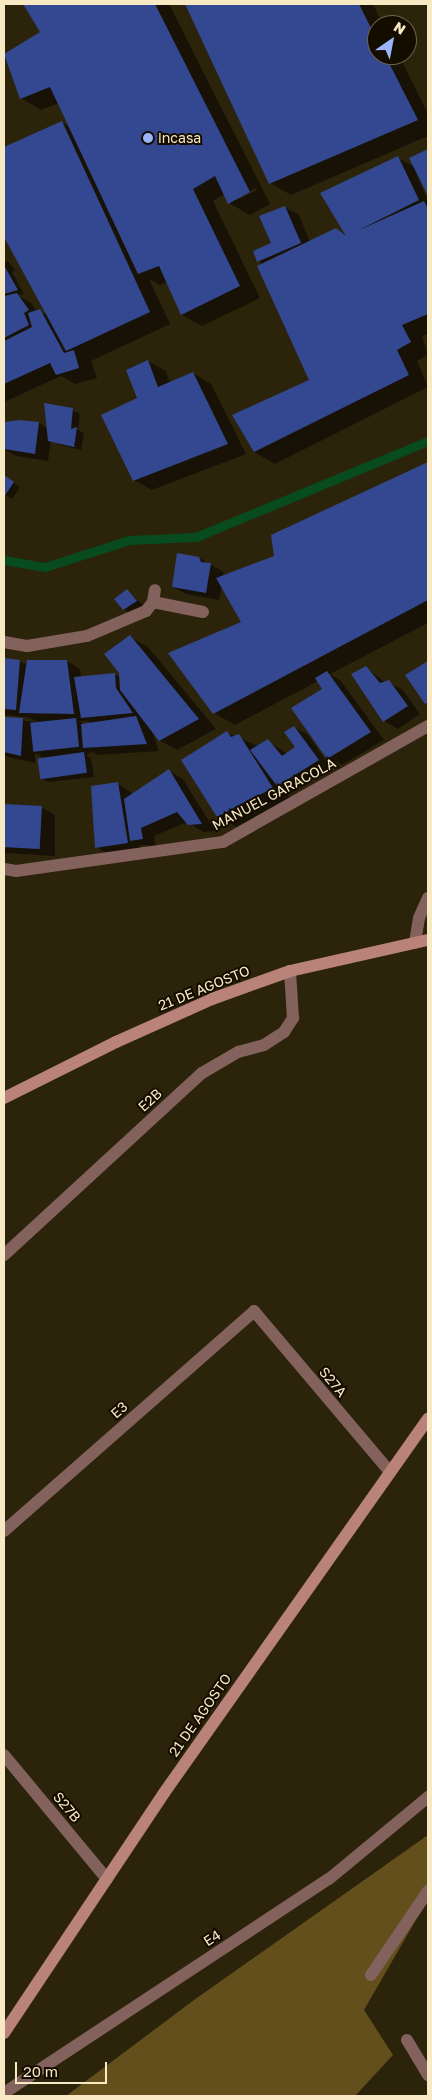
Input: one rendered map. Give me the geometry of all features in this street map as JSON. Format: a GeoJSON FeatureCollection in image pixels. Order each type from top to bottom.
{"type":"FeatureCollection","features":[{"type":"Feature","properties":{"kind":"street"},"geometry":{"type":"LineString","coordinates":[[4,642],[27,646],[87,636],[146,611],[154,596],[203,612]]}},
{"type":"Feature","properties":{"kind":"street","name":"MANUEL GARACOLA"},"geometry":{"type":"LineString","coordinates":[[4,869],[16,871],[223,842],[428,726]]}},
{"type":"Feature","properties":{"kind":"street"},"geometry":{"type":"LineString","coordinates":[[415,943],[419,918],[428,898]]}},
{"type":"Feature","properties":{"kind":"street","name":"21 DE AGOSTO"},"geometry":{"type":"LineString","coordinates":[[4,1098],[116,1042],[212,999],[290,971],[428,940]]}},
{"type":"Feature","properties":{"kind":"street","name":"E2B"},"geometry":{"type":"LineString","coordinates":[[4,1255],[202,1073],[238,1052],[264,1045],[284,1032],[293,1018],[290,971]]}},
{"type":"Feature","properties":{"kind":"street","name":"S27A"},"geometry":{"type":"LineString","coordinates":[[254,1311],[390,1472]]}},
{"type":"Feature","properties":{"kind":"street","name":"E3"},"geometry":{"type":"LineString","coordinates":[[4,1531],[254,1311]]}},
{"type":"Feature","properties":{"kind":"street","name":"21 DE AGOSTO"},"geometry":{"type":"LineString","coordinates":[[4,2033],[107,1879],[428,1419]]}},
{"type":"Feature","properties":{"kind":"street","name":"S27B"},"geometry":{"type":"LineString","coordinates":[[4,1755],[107,1879]]}},
{"type":"Feature","properties":{"kind":"street","name":"E4"},"geometry":{"type":"LineString","coordinates":[[4,2093],[329,1879],[428,1797]]}},
{"type":"Feature","properties":{"kind":"street"},"geometry":{"type":"LineString","coordinates":[[371,1975],[428,1891]]}},
{"type":"Feature","properties":{"kind":"street"},"geometry":{"type":"LineString","coordinates":[[406,2040],[428,2075]]}},
{"type":"Feature","properties":{"kind":"shaded area"},"geometry":{"type":"Polygon","coordinates":[[[428,1835],[428,1899],[364,2010],[393,2055],[355,2096],[66,2096],[194,2000],[428,1835]]]}},
{"type":"Feature","properties":{"kind":"building","name":"incasa"},"geometry":{"type":"Polygon","coordinates":[[[23,4],[155,4],[250,192],[228,204],[215,176],[193,189],[240,286],[181,315],[159,266],[138,274],[50,87],[20,99],[4,54],[40,32],[23,4]]]}},
{"type":"Feature","properties":{"kind":"building"},"geometry":{"type":"Polygon","coordinates":[[[185,4],[359,4],[367,20],[367,65],[390,65],[418,120],[269,184],[185,4]]]}},
{"type":"Feature","properties":{"kind":"building"},"geometry":{"type":"Polygon","coordinates":[[[62,121],[150,312],[66,351],[4,237],[4,147],[62,121]]]}},
{"type":"Feature","properties":{"kind":"building"},"geometry":{"type":"Polygon","coordinates":[[[428,149],[428,196],[409,158],[428,149]]]}},
{"type":"Feature","properties":{"kind":"building"},"geometry":{"type":"Polygon","coordinates":[[[398,156],[419,200],[357,231],[424,201],[428,209],[428,314],[402,325],[411,342],[397,350],[409,375],[254,452],[232,415],[309,380],[257,266],[336,228],[346,236],[320,193],[398,156]]]}},
{"type":"Feature","properties":{"kind":"building"},"geometry":{"type":"Polygon","coordinates":[[[285,206],[301,243],[257,262],[253,251],[271,243],[259,216],[285,206]]]}},
{"type":"Feature","properties":{"kind":"building"},"geometry":{"type":"Polygon","coordinates":[[[4,268],[18,290],[4,294],[4,268]]]}},
{"type":"Feature","properties":{"kind":"building"},"geometry":{"type":"Polygon","coordinates":[[[17,293],[29,310],[24,313],[29,325],[4,338],[4,296],[17,293]]]}},
{"type":"Feature","properties":{"kind":"building"},"geometry":{"type":"Polygon","coordinates":[[[40,309],[64,353],[74,350],[79,368],[56,375],[50,363],[4,384],[4,341],[32,327],[28,313],[40,309]]]}},
{"type":"Feature","properties":{"kind":"building"},"geometry":{"type":"Polygon","coordinates":[[[148,360],[158,387],[193,372],[228,444],[133,481],[101,415],[137,398],[126,370],[148,360]]]}},
{"type":"Feature","properties":{"kind":"building"},"geometry":{"type":"Polygon","coordinates":[[[44,403],[73,408],[71,429],[77,427],[74,447],[48,441],[44,403]]]}},
{"type":"Feature","properties":{"kind":"building"},"geometry":{"type":"Polygon","coordinates":[[[19,420],[39,422],[35,454],[4,449],[4,422],[19,420]]]}},
{"type":"Feature","properties":{"kind":"building"},"geometry":{"type":"Polygon","coordinates":[[[428,462],[428,600],[213,714],[168,653],[241,622],[216,578],[274,556],[271,535],[428,462]]]}},
{"type":"Feature","properties":{"kind":"building"},"geometry":{"type":"Polygon","coordinates":[[[4,475],[14,482],[4,497],[4,475]]]}},
{"type":"Feature","properties":{"kind":"building"},"geometry":{"type":"Polygon","coordinates":[[[177,553],[199,557],[201,562],[211,563],[206,593],[172,587],[177,553]]]}},
{"type":"Feature","properties":{"kind":"building"},"geometry":{"type":"Polygon","coordinates":[[[127,589],[137,601],[123,610],[114,599],[127,589]]]}},
{"type":"Feature","properties":{"kind":"building"},"geometry":{"type":"Polygon","coordinates":[[[130,635],[199,719],[159,741],[120,690],[119,673],[104,654],[130,635]]]}},
{"type":"Feature","properties":{"kind":"building"},"geometry":{"type":"Polygon","coordinates":[[[4,658],[20,660],[16,710],[4,709],[4,658]]]}},
{"type":"Feature","properties":{"kind":"building"},"geometry":{"type":"Polygon","coordinates":[[[27,660],[67,660],[74,714],[19,713],[27,660]]]}},
{"type":"Feature","properties":{"kind":"building"},"geometry":{"type":"Polygon","coordinates":[[[428,661],[428,702],[425,704],[405,675],[428,661]]]}},
{"type":"Feature","properties":{"kind":"building"},"geometry":{"type":"Polygon","coordinates":[[[366,666],[380,683],[389,680],[408,706],[383,722],[351,674],[366,666]]]}},
{"type":"Feature","properties":{"kind":"building"},"geometry":{"type":"Polygon","coordinates":[[[327,671],[371,732],[327,759],[291,708],[322,689],[315,678],[327,671]]]}},
{"type":"Feature","properties":{"kind":"building"},"geometry":{"type":"Polygon","coordinates":[[[115,673],[116,688],[133,713],[81,718],[74,677],[115,673]]]}},
{"type":"Feature","properties":{"kind":"building"},"geometry":{"type":"Polygon","coordinates":[[[136,716],[147,744],[83,748],[81,724],[136,716]]]}},
{"type":"Feature","properties":{"kind":"building"},"geometry":{"type":"Polygon","coordinates":[[[4,717],[23,718],[21,756],[4,752],[4,717]]]}},
{"type":"Feature","properties":{"kind":"building"},"geometry":{"type":"Polygon","coordinates":[[[76,718],[79,747],[33,752],[30,723],[76,718]]]}},
{"type":"Feature","properties":{"kind":"building"},"geometry":{"type":"Polygon","coordinates":[[[294,726],[319,760],[277,786],[250,750],[268,739],[282,756],[295,747],[284,732],[294,726]]]}},
{"type":"Feature","properties":{"kind":"building"},"geometry":{"type":"Polygon","coordinates":[[[227,731],[231,737],[239,734],[273,788],[217,817],[181,760],[227,731]]]}},
{"type":"Feature","properties":{"kind":"building"},"geometry":{"type":"Polygon","coordinates":[[[84,752],[87,773],[40,779],[37,759],[84,752]]]}},
{"type":"Feature","properties":{"kind":"building"},"geometry":{"type":"Polygon","coordinates":[[[169,769],[202,824],[188,825],[177,812],[141,828],[143,839],[130,841],[124,799],[169,769]]]}},
{"type":"Feature","properties":{"kind":"building"},"geometry":{"type":"Polygon","coordinates":[[[118,782],[128,843],[95,848],[91,786],[118,782]]]}},
{"type":"Feature","properties":{"kind":"building"},"geometry":{"type":"Polygon","coordinates":[[[4,804],[42,806],[40,849],[4,847],[4,804]]]}},
{"type":"Feature","properties":{"kind":"waterway"},"geometry":{"type":"LineString","coordinates":[[4,560],[45,567],[129,540],[196,537],[428,441]]}},
{"type":"Feature","properties":{"kind":"place","name":"incasa"},"geometry":{"type":"Point","coordinates":[148,138]}}]}
